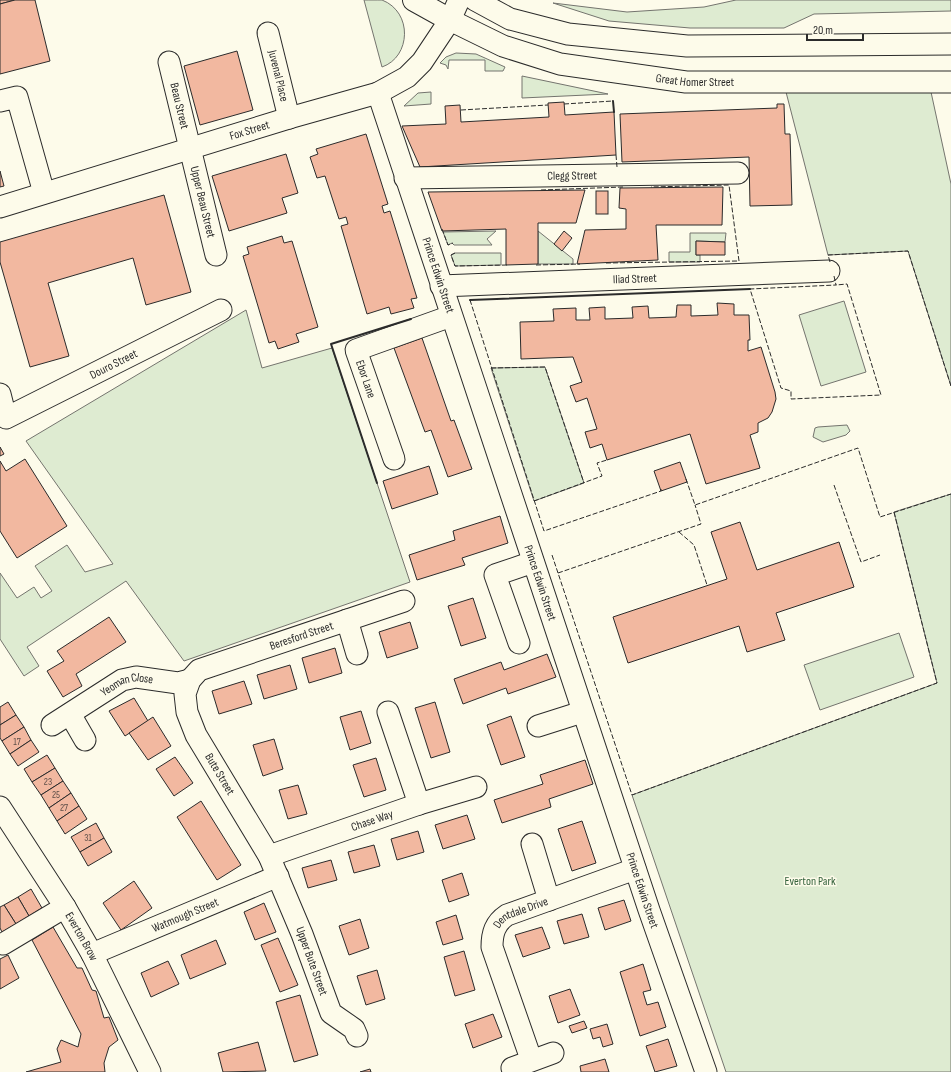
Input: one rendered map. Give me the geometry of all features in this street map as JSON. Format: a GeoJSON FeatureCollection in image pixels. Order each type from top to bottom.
{"type":"FeatureCollection","features":[{"type":"Feature","properties":{"kind":"main road"},"geometry":{"type":"LineString","coordinates":[[414,0],[450,20]]}},
{"type":"Feature","properties":{"kind":"street","name":"Fox Street"},"geometry":{"type":"LineString","coordinates":[[0,207],[289,118],[378,93],[407,77],[422,62],[450,20],[459,0]]}},
{"type":"Feature","properties":{"kind":"street"},"geometry":{"type":"LineString","coordinates":[[475,0],[510,19],[568,34],[687,46],[951,44]]}},
{"type":"Feature","properties":{"kind":"street","name":"Great Homer Street"},"geometry":{"type":"LineString","coordinates":[[450,20],[503,46],[560,64],[686,82],[951,82]]}},
{"type":"Feature","properties":{"kind":"street","name":"Juvenal Place"},"geometry":{"type":"LineString","coordinates":[[268,34],[289,118]]}},
{"type":"Feature","properties":{"kind":"street","name":"Beau Street"},"geometry":{"type":"LineString","coordinates":[[169,62],[190,149]]}},
{"type":"Feature","properties":{"kind":"street","name":"Prince Edwin Street"},"geometry":{"type":"LineString","coordinates":[[378,93],[582,712],[635,870],[706,1072]]}},
{"type":"Feature","properties":{"kind":"street"},"geometry":{"type":"LineString","coordinates":[[0,101],[17,97],[44,193]]}},
{"type":"Feature","properties":{"kind":"street","name":"Upper Beau Street"},"geometry":{"type":"LineString","coordinates":[[190,149],[216,255]]}},
{"type":"Feature","properties":{"kind":"street","name":"Clegg Street"},"geometry":{"type":"LineString","coordinates":[[405,178],[738,172]]}},
{"type":"Feature","properties":{"kind":"street","name":"Iliad Street"},"geometry":{"type":"LineString","coordinates":[[441,286],[829,271]]}},
{"type":"Feature","properties":{"kind":"street","name":"Douro Street"},"geometry":{"type":"LineString","coordinates":[[0,394],[6,418],[221,310]]}},
{"type":"Feature","properties":{"kind":"street","name":"Ebor Lane"},"geometry":{"type":"LineString","coordinates":[[394,459],[356,350],[452,316]]}},
{"type":"Feature","properties":{"kind":"street"},"geometry":{"type":"LineString","coordinates":[[519,642],[495,575],[533,562]]}},
{"type":"Feature","properties":{"kind":"street","name":"Beresford Street"},"geometry":{"type":"LineString","coordinates":[[195,675],[404,600]]}},
{"type":"Feature","properties":{"kind":"street"},"geometry":{"type":"LineString","coordinates":[[347,620],[357,654]]}},
{"type":"Feature","properties":{"kind":"street","name":"Yeoman Close"},"geometry":{"type":"LineString","coordinates":[[52,726],[122,680],[136,676],[178,683],[195,675]]}},
{"type":"Feature","properties":{"kind":"street","name":"Bute Street"},"geometry":{"type":"LineString","coordinates":[[195,675],[185,694],[187,712],[196,735],[269,856],[278,876]]}},
{"type":"Feature","properties":{"kind":"street"},"geometry":{"type":"LineString","coordinates":[[388,712],[418,804]]}},
{"type":"Feature","properties":{"kind":"street"},"geometry":{"type":"LineString","coordinates":[[538,726],[582,712]]}},
{"type":"Feature","properties":{"kind":"street"},"geometry":{"type":"LineString","coordinates":[[70,714],[85,740]]}},
{"type":"Feature","properties":{"kind":"street","name":"Chase Way"},"geometry":{"type":"LineString","coordinates":[[269,856],[418,804],[476,787]]}},
{"type":"Feature","properties":{"kind":"street","name":"Everton Brow"},"geometry":{"type":"LineString","coordinates":[[0,807],[65,907],[92,954],[150,1072]]}},
{"type":"Feature","properties":{"kind":"street"},"geometry":{"type":"LineString","coordinates":[[532,844],[549,900]]}},
{"type":"Feature","properties":{"kind":"street","name":"Dentdale Drive"},"geometry":{"type":"LineString","coordinates":[[531,1059],[492,947],[492,936],[500,920],[514,912],[635,870]]}},
{"type":"Feature","properties":{"kind":"street","name":"Watmough Street"},"geometry":{"type":"LineString","coordinates":[[92,954],[278,876]]}},
{"type":"Feature","properties":{"kind":"street","name":"Upper Bute Street"},"geometry":{"type":"LineString","coordinates":[[278,876],[302,934],[331,1013],[354,1029],[357,1036]]}},
{"type":"Feature","properties":{"kind":"street"},"geometry":{"type":"LineString","coordinates":[[1,947],[65,907]]}},
{"type":"Feature","properties":{"kind":"street"},"geometry":{"type":"LineString","coordinates":[[512,1068],[531,1059],[553,1053]]}},
{"type":"Feature","properties":{"kind":"green space"},"geometry":{"type":"Polygon","coordinates":[[[364,0],[382,0],[392,6],[399,14],[403,24],[403,45],[399,54],[392,62],[382,67],[364,0]]]}},
{"type":"Feature","properties":{"kind":"green space"},"geometry":{"type":"Polygon","coordinates":[[[736,0],[951,0],[951,11],[814,14],[784,28],[690,28],[609,21],[553,3],[627,12],[704,7],[736,0]]]}},
{"type":"Feature","properties":{"kind":"green space"},"geometry":{"type":"Polygon","coordinates":[[[456,53],[476,54],[505,67],[503,71],[485,71],[485,60],[449,60],[448,69],[446,65],[440,63],[446,57],[456,53]]]}},
{"type":"Feature","properties":{"kind":"green space"},"geometry":{"type":"Polygon","coordinates":[[[522,76],[608,94],[522,98],[522,76]]]}},
{"type":"Feature","properties":{"kind":"green space"},"geometry":{"type":"Polygon","coordinates":[[[431,92],[431,104],[404,106],[418,93],[431,92]]]}},
{"type":"Feature","properties":{"kind":"green space"},"geometry":{"type":"Polygon","coordinates":[[[786,92],[931,92],[951,184],[951,386],[908,251],[828,255],[786,92]]]}},
{"type":"Feature","properties":{"kind":"green space"},"geometry":{"type":"Polygon","coordinates":[[[496,231],[487,239],[492,245],[454,245],[452,243],[448,245],[443,232],[496,231]]]}},
{"type":"Feature","properties":{"kind":"green space"},"geometry":{"type":"Polygon","coordinates":[[[538,231],[573,259],[573,264],[538,264],[538,231]]]}},
{"type":"Feature","properties":{"kind":"green space"},"geometry":{"type":"Polygon","coordinates":[[[690,233],[726,233],[725,242],[696,241],[696,255],[700,255],[700,262],[669,262],[669,252],[690,252],[690,233]]]}},
{"type":"Feature","properties":{"kind":"green space"},"geometry":{"type":"Polygon","coordinates":[[[455,253],[501,253],[501,265],[455,266],[451,255],[455,253]]]}},
{"type":"Feature","properties":{"kind":"green space"},"geometry":{"type":"Polygon","coordinates":[[[844,301],[866,372],[821,386],[799,315],[844,301]]]}},
{"type":"Feature","properties":{"kind":"green space"},"geometry":{"type":"Polygon","coordinates":[[[246,310],[262,368],[332,348],[410,582],[184,661],[126,581],[27,647],[39,666],[24,676],[0,639],[0,573],[17,598],[34,587],[41,598],[52,591],[35,566],[67,545],[85,572],[113,564],[26,441],[246,310]]]}},
{"type":"Feature","properties":{"kind":"green space"},"geometry":{"type":"Polygon","coordinates":[[[545,367],[584,483],[534,501],[491,368],[545,367]]]}},
{"type":"Feature","properties":{"kind":"green space"},"geometry":{"type":"Polygon","coordinates":[[[847,425],[850,431],[846,435],[823,442],[813,437],[815,428],[847,425]]]}},
{"type":"Feature","properties":{"kind":"green space","name":"Everton Park"},"geometry":{"type":"Polygon","coordinates":[[[951,494],[951,1072],[726,1072],[632,795],[937,683],[894,512],[951,494]]]}},
{"type":"Feature","properties":{"kind":"green space"},"geometry":{"type":"Polygon","coordinates":[[[899,633],[914,677],[820,710],[804,665],[899,633]]]}},
{"type":"Feature","properties":{"kind":"building"},"geometry":{"type":"Polygon","coordinates":[[[0,0],[15,0],[0,4],[0,0]]]}},
{"type":"Feature","properties":{"kind":"building"},"geometry":{"type":"Polygon","coordinates":[[[15,0],[35,0],[50,61],[0,74],[0,4],[15,0]]]}},
{"type":"Feature","properties":{"kind":"building"},"geometry":{"type":"Polygon","coordinates":[[[237,51],[253,110],[200,125],[184,66],[237,51]]]}},
{"type":"Feature","properties":{"kind":"building"},"geometry":{"type":"Polygon","coordinates":[[[564,102],[565,115],[614,112],[616,155],[420,167],[402,126],[446,124],[445,106],[460,105],[461,122],[549,117],[548,103],[564,102]]]}},
{"type":"Feature","properties":{"kind":"building"},"geometry":{"type":"Polygon","coordinates":[[[777,104],[784,104],[785,134],[790,134],[792,205],[750,206],[749,157],[622,162],[620,114],[777,108],[777,104]]]}},
{"type":"Feature","properties":{"kind":"building"},"geometry":{"type":"Polygon","coordinates":[[[366,134],[388,204],[382,206],[384,213],[390,211],[417,298],[411,299],[414,308],[391,314],[389,307],[367,314],[341,226],[348,224],[346,217],[339,219],[325,176],[317,178],[310,157],[318,154],[316,149],[366,134]]]}},
{"type":"Feature","properties":{"kind":"building"},"geometry":{"type":"Polygon","coordinates":[[[286,154],[298,193],[282,198],[287,213],[229,231],[212,176],[286,154]]]}},
{"type":"Feature","properties":{"kind":"building"},"geometry":{"type":"Polygon","coordinates":[[[0,171],[4,186],[0,187],[0,171]]]}},
{"type":"Feature","properties":{"kind":"building"},"geometry":{"type":"Polygon","coordinates":[[[723,187],[722,225],[656,225],[658,260],[577,264],[585,230],[626,229],[626,209],[619,208],[620,188],[723,187]]]}},
{"type":"Feature","properties":{"kind":"building"},"geometry":{"type":"Polygon","coordinates":[[[585,190],[576,223],[538,223],[538,264],[506,265],[506,229],[442,231],[428,192],[585,190]]]}},
{"type":"Feature","properties":{"kind":"building"},"geometry":{"type":"Polygon","coordinates":[[[596,191],[608,191],[608,214],[596,214],[596,191]]]}},
{"type":"Feature","properties":{"kind":"building"},"geometry":{"type":"Polygon","coordinates":[[[164,195],[191,292],[146,305],[133,258],[48,283],[69,356],[30,367],[0,262],[0,242],[164,195]]]}},
{"type":"Feature","properties":{"kind":"building"},"geometry":{"type":"Polygon","coordinates":[[[564,231],[572,238],[562,251],[554,244],[564,231]]]}},
{"type":"Feature","properties":{"kind":"building"},"geometry":{"type":"Polygon","coordinates":[[[282,236],[284,243],[292,241],[318,327],[296,334],[299,342],[278,349],[275,341],[269,343],[243,256],[249,254],[247,247],[282,236]]]}},
{"type":"Feature","properties":{"kind":"building"},"geometry":{"type":"Polygon","coordinates":[[[696,241],[725,242],[725,255],[696,255],[696,241]]]}},
{"type":"Feature","properties":{"kind":"building"},"geometry":{"type":"Polygon","coordinates":[[[717,303],[734,304],[734,315],[749,315],[750,340],[748,340],[748,351],[761,347],[776,399],[772,412],[768,418],[758,423],[758,432],[750,435],[760,468],[706,484],[690,434],[607,460],[602,444],[590,448],[585,432],[597,429],[587,398],[576,402],[570,386],[582,382],[573,357],[521,359],[520,322],[554,321],[553,309],[576,308],[576,320],[590,320],[589,308],[605,307],[605,319],[633,318],[632,307],[648,306],[649,318],[676,317],[677,305],[691,305],[691,316],[718,315],[717,303]]]}},
{"type":"Feature","properties":{"kind":"building"},"geometry":{"type":"Polygon","coordinates":[[[422,338],[451,421],[454,420],[472,469],[448,477],[431,430],[425,432],[394,348],[422,338]]]}},
{"type":"Feature","properties":{"kind":"building"},"geometry":{"type":"Polygon","coordinates":[[[0,447],[4,454],[0,456],[0,447]]]}},
{"type":"Feature","properties":{"kind":"building"},"geometry":{"type":"Polygon","coordinates":[[[25,459],[67,526],[17,558],[0,531],[0,461],[6,471],[25,459]]]}},
{"type":"Feature","properties":{"kind":"building"},"geometry":{"type":"Polygon","coordinates":[[[680,462],[687,482],[661,491],[654,471],[680,462]]]}},
{"type":"Feature","properties":{"kind":"building"},"geometry":{"type":"Polygon","coordinates":[[[429,466],[438,494],[392,509],[383,481],[429,466]]]}},
{"type":"Feature","properties":{"kind":"building"},"geometry":{"type":"Polygon","coordinates":[[[500,516],[508,543],[462,558],[465,565],[417,580],[409,555],[455,540],[453,531],[500,516]]]}},
{"type":"Feature","properties":{"kind":"building"},"geometry":{"type":"Polygon","coordinates":[[[740,522],[757,570],[839,542],[854,587],[776,613],[785,640],[747,652],[739,626],[628,663],[613,617],[727,579],[711,532],[740,522]]]}},
{"type":"Feature","properties":{"kind":"building"},"geometry":{"type":"Polygon","coordinates":[[[473,598],[486,638],[461,646],[448,606],[473,598]]]}},
{"type":"Feature","properties":{"kind":"building"},"geometry":{"type":"Polygon","coordinates":[[[109,617],[126,642],[76,674],[82,686],[63,697],[47,671],[64,661],[57,651],[109,617]]]}},
{"type":"Feature","properties":{"kind":"building"},"geometry":{"type":"Polygon","coordinates":[[[410,622],[418,648],[387,658],[379,632],[410,622]]]}},
{"type":"Feature","properties":{"kind":"building"},"geometry":{"type":"Polygon","coordinates":[[[335,648],[342,673],[309,683],[302,658],[335,648]]]}},
{"type":"Feature","properties":{"kind":"building"},"geometry":{"type":"Polygon","coordinates":[[[547,654],[556,677],[508,694],[506,688],[463,704],[454,679],[501,662],[504,670],[547,654]]]}},
{"type":"Feature","properties":{"kind":"building"},"geometry":{"type":"Polygon","coordinates":[[[290,665],[297,689],[264,699],[257,675],[290,665]]]}},
{"type":"Feature","properties":{"kind":"building"},"geometry":{"type":"Polygon","coordinates":[[[244,681],[252,704],[219,714],[212,691],[244,681]]]}},
{"type":"Feature","properties":{"kind":"building"},"geometry":{"type":"Polygon","coordinates":[[[134,698],[148,721],[125,736],[109,711],[134,698]]]}},
{"type":"Feature","properties":{"kind":"building"},"geometry":{"type":"Polygon","coordinates":[[[8,702],[16,715],[0,725],[0,707],[8,702]]]}},
{"type":"Feature","properties":{"kind":"building"},"geometry":{"type":"Polygon","coordinates":[[[435,702],[450,752],[431,758],[415,708],[435,702]]]}},
{"type":"Feature","properties":{"kind":"building"},"geometry":{"type":"Polygon","coordinates":[[[361,711],[371,743],[350,750],[340,717],[361,711]]]}},
{"type":"Feature","properties":{"kind":"building"},"geometry":{"type":"Polygon","coordinates":[[[16,715],[24,727],[2,741],[0,738],[0,725],[16,715]]]}},
{"type":"Feature","properties":{"kind":"building"},"geometry":{"type":"Polygon","coordinates":[[[511,716],[525,757],[501,765],[487,725],[511,716]]]}},
{"type":"Feature","properties":{"kind":"building"},"geometry":{"type":"Polygon","coordinates":[[[153,717],[171,746],[148,760],[129,733],[153,717]]]}},
{"type":"Feature","properties":{"kind":"building"},"geometry":{"type":"Polygon","coordinates":[[[24,727],[31,740],[10,754],[2,741],[24,727]]]}},
{"type":"Feature","properties":{"kind":"building"},"geometry":{"type":"Polygon","coordinates":[[[274,739],[283,769],[263,776],[253,745],[274,739]]]}},
{"type":"Feature","properties":{"kind":"building"},"geometry":{"type":"Polygon","coordinates":[[[31,740],[39,752],[18,766],[10,754],[31,740]]]}},
{"type":"Feature","properties":{"kind":"building"},"geometry":{"type":"Polygon","coordinates":[[[47,755],[55,768],[32,782],[24,769],[47,755]]]}},
{"type":"Feature","properties":{"kind":"building"},"geometry":{"type":"Polygon","coordinates":[[[175,757],[193,783],[174,796],[156,769],[175,757]]]}},
{"type":"Feature","properties":{"kind":"building"},"geometry":{"type":"Polygon","coordinates":[[[376,758],[386,790],[364,797],[353,765],[376,758]]]}},
{"type":"Feature","properties":{"kind":"building"},"geometry":{"type":"Polygon","coordinates":[[[585,760],[593,784],[549,799],[551,807],[502,823],[494,800],[543,784],[540,775],[585,760]]]}},
{"type":"Feature","properties":{"kind":"building"},"geometry":{"type":"Polygon","coordinates":[[[55,768],[63,781],[41,795],[32,782],[55,768]]]}},
{"type":"Feature","properties":{"kind":"building"},"geometry":{"type":"Polygon","coordinates":[[[63,781],[71,793],[49,808],[41,795],[63,781]]]}},
{"type":"Feature","properties":{"kind":"building"},"geometry":{"type":"Polygon","coordinates":[[[298,785],[307,814],[288,819],[279,790],[298,785]]]}},
{"type":"Feature","properties":{"kind":"building"},"geometry":{"type":"Polygon","coordinates":[[[71,793],[79,806],[57,821],[49,808],[71,793]]]}},
{"type":"Feature","properties":{"kind":"building"},"geometry":{"type":"Polygon","coordinates":[[[201,801],[241,865],[217,880],[177,817],[201,801]]]}},
{"type":"Feature","properties":{"kind":"building"},"geometry":{"type":"Polygon","coordinates":[[[79,806],[87,819],[65,834],[57,821],[79,806]]]}},
{"type":"Feature","properties":{"kind":"building"},"geometry":{"type":"Polygon","coordinates":[[[467,815],[475,839],[443,849],[435,825],[467,815]]]}},
{"type":"Feature","properties":{"kind":"building"},"geometry":{"type":"Polygon","coordinates":[[[582,821],[596,863],[572,871],[558,829],[582,821]]]}},
{"type":"Feature","properties":{"kind":"building"},"geometry":{"type":"Polygon","coordinates":[[[96,823],[104,838],[80,852],[71,837],[96,823]]]}},
{"type":"Feature","properties":{"kind":"building"},"geometry":{"type":"Polygon","coordinates":[[[418,831],[424,852],[397,860],[391,839],[418,831]]]}},
{"type":"Feature","properties":{"kind":"building"},"geometry":{"type":"Polygon","coordinates":[[[104,838],[112,852],[88,866],[80,852],[104,838]]]}},
{"type":"Feature","properties":{"kind":"building"},"geometry":{"type":"Polygon","coordinates":[[[374,845],[380,866],[354,873],[348,852],[374,845]]]}},
{"type":"Feature","properties":{"kind":"building"},"geometry":{"type":"Polygon","coordinates":[[[331,860],[337,880],[308,888],[302,868],[331,860]]]}},
{"type":"Feature","properties":{"kind":"building"},"geometry":{"type":"Polygon","coordinates":[[[462,873],[469,895],[449,902],[442,880],[462,873]]]}},
{"type":"Feature","properties":{"kind":"building"},"geometry":{"type":"Polygon","coordinates":[[[134,881],[152,908],[121,930],[103,903],[134,881]]]}},
{"type":"Feature","properties":{"kind":"building"},"geometry":{"type":"Polygon","coordinates":[[[31,889],[42,908],[29,916],[18,897],[31,889]]]}},
{"type":"Feature","properties":{"kind":"building"},"geometry":{"type":"Polygon","coordinates":[[[18,897],[29,916],[16,924],[4,905],[18,897]]]}},
{"type":"Feature","properties":{"kind":"building"},"geometry":{"type":"Polygon","coordinates":[[[624,900],[631,921],[605,930],[598,908],[624,900]]]}},
{"type":"Feature","properties":{"kind":"building"},"geometry":{"type":"Polygon","coordinates":[[[264,903],[276,932],[255,940],[244,912],[264,903]]]}},
{"type":"Feature","properties":{"kind":"building"},"geometry":{"type":"Polygon","coordinates":[[[4,905],[16,924],[2,932],[0,928],[0,907],[4,905]]]}},
{"type":"Feature","properties":{"kind":"building"},"geometry":{"type":"Polygon","coordinates":[[[582,914],[589,937],[564,944],[557,921],[582,914]]]}},
{"type":"Feature","properties":{"kind":"building"},"geometry":{"type":"Polygon","coordinates":[[[456,915],[463,939],[443,945],[436,922],[456,915]]]}},
{"type":"Feature","properties":{"kind":"building"},"geometry":{"type":"Polygon","coordinates":[[[360,919],[369,948],[349,955],[339,926],[360,919]]]}},
{"type":"Feature","properties":{"kind":"building"},"geometry":{"type":"Polygon","coordinates":[[[53,927],[77,968],[82,968],[92,990],[96,991],[104,1018],[109,1017],[118,1040],[109,1047],[104,1063],[105,1072],[26,1072],[61,1062],[57,1049],[61,1040],[78,1047],[81,1034],[32,940],[53,927]]]}},
{"type":"Feature","properties":{"kind":"building"},"geometry":{"type":"Polygon","coordinates":[[[542,927],[550,948],[523,957],[515,935],[542,927]]]}},
{"type":"Feature","properties":{"kind":"building"},"geometry":{"type":"Polygon","coordinates":[[[278,938],[298,985],[280,992],[261,945],[278,938]]]}},
{"type":"Feature","properties":{"kind":"building"},"geometry":{"type":"Polygon","coordinates":[[[216,940],[226,964],[190,979],[181,955],[216,940]]]}},
{"type":"Feature","properties":{"kind":"building"},"geometry":{"type":"Polygon","coordinates":[[[464,951],[475,990],[455,996],[444,957],[464,951]]]}},
{"type":"Feature","properties":{"kind":"building"},"geometry":{"type":"Polygon","coordinates":[[[8,955],[19,978],[0,989],[0,959],[8,955]]]}},
{"type":"Feature","properties":{"kind":"building"},"geometry":{"type":"Polygon","coordinates":[[[168,961],[179,984],[151,997],[141,973],[168,961]]]}},
{"type":"Feature","properties":{"kind":"building"},"geometry":{"type":"Polygon","coordinates":[[[643,964],[651,990],[643,992],[647,1005],[658,1002],[666,1027],[640,1036],[620,972],[643,964]]]}},
{"type":"Feature","properties":{"kind":"building"},"geometry":{"type":"Polygon","coordinates":[[[377,970],[385,999],[366,1005],[357,976],[377,970]]]}},
{"type":"Feature","properties":{"kind":"building"},"geometry":{"type":"Polygon","coordinates":[[[570,989],[580,1015],[558,1023],[549,996],[570,989]]]}},
{"type":"Feature","properties":{"kind":"building"},"geometry":{"type":"Polygon","coordinates":[[[300,995],[318,1055],[294,1062],[276,1002],[300,995]]]}},
{"type":"Feature","properties":{"kind":"building"},"geometry":{"type":"Polygon","coordinates":[[[493,1014],[502,1037],[473,1048],[465,1024],[493,1014]]]}},
{"type":"Feature","properties":{"kind":"building"},"geometry":{"type":"Polygon","coordinates":[[[584,1021],[587,1028],[572,1033],[569,1026],[584,1021]]]}},
{"type":"Feature","properties":{"kind":"building"},"geometry":{"type":"Polygon","coordinates":[[[607,1024],[613,1044],[603,1047],[600,1037],[593,1039],[590,1029],[607,1024]]]}},
{"type":"Feature","properties":{"kind":"building"},"geometry":{"type":"Polygon","coordinates":[[[668,1039],[677,1066],[655,1072],[646,1046],[668,1039]]]}},
{"type":"Feature","properties":{"kind":"building"},"geometry":{"type":"Polygon","coordinates":[[[258,1042],[266,1071],[223,1072],[218,1053],[258,1042]]]}},
{"type":"Feature","properties":{"kind":"building"},"geometry":{"type":"Polygon","coordinates":[[[605,1059],[609,1072],[581,1072],[580,1066],[605,1059]]]}},
{"type":"Feature","properties":{"kind":"building"},"geometry":{"type":"Polygon","coordinates":[[[370,1069],[371,1072],[360,1072],[370,1069]]]}},
{"type":"Feature","properties":{"kind":"fence"},"geometry":{"type":"LineString","coordinates":[[564,104],[613,101]]}},
{"type":"Feature","properties":{"kind":"fence"},"geometry":{"type":"LineString","coordinates":[[461,110],[548,105]]}},
{"type":"Feature","properties":{"kind":"fence"},"geometry":{"type":"LineString","coordinates":[[616,155],[617,167]]}},
{"type":"Feature","properties":{"kind":"fence"},"geometry":{"type":"LineString","coordinates":[[606,263],[739,261],[729,185],[651,187]]}},
{"type":"Feature","properties":{"kind":"fence"},"geometry":{"type":"LineString","coordinates":[[541,190],[623,187]]}},
{"type":"Feature","properties":{"kind":"fence"},"geometry":{"type":"LineString","coordinates":[[442,229],[448,245],[453,243]]}},
{"type":"Feature","properties":{"kind":"fence"},"geometry":{"type":"LineString","coordinates":[[830,262],[828,255],[908,251],[951,386]]}},
{"type":"Feature","properties":{"kind":"fence"},"geometry":{"type":"LineString","coordinates":[[455,253],[451,255],[455,266],[508,265]]}},
{"type":"Feature","properties":{"kind":"fence"},"geometry":{"type":"LineString","coordinates":[[536,265],[580,264]]}},
{"type":"Feature","properties":{"kind":"fence"},"geometry":{"type":"LineString","coordinates":[[834,276],[836,285],[750,289],[781,388],[791,391],[791,399],[881,395],[847,284],[836,285]]}},
{"type":"Feature","properties":{"kind":"fence"},"geometry":{"type":"LineString","coordinates":[[470,300],[544,531],[661,491],[661,489]]}},
{"type":"Feature","properties":{"kind":"fence"},"geometry":{"type":"LineString","coordinates":[[491,368],[545,367],[584,483]]}},
{"type":"Feature","properties":{"kind":"fence"},"geometry":{"type":"LineString","coordinates":[[686,479],[695,505],[858,448],[880,517],[951,494]]}},
{"type":"Feature","properties":{"kind":"fence"},"geometry":{"type":"LineString","coordinates":[[534,501],[602,476],[597,463],[607,460]]}},
{"type":"Feature","properties":{"kind":"fence"},"geometry":{"type":"LineString","coordinates":[[834,485],[861,562],[880,555]]}},
{"type":"Feature","properties":{"kind":"fence"},"geometry":{"type":"LineString","coordinates":[[558,573],[701,524],[695,505]]}},
{"type":"Feature","properties":{"kind":"fence"},"geometry":{"type":"LineString","coordinates":[[552,555],[632,795],[937,683],[894,512]]}},
{"type":"Feature","properties":{"kind":"fence"},"geometry":{"type":"LineString","coordinates":[[679,532],[694,545],[707,585]]}},
{"type":"Feature","properties":{"kind":"wall"},"geometry":{"type":"LineString","coordinates":[[613,101],[614,112]]}},
{"type":"Feature","properties":{"kind":"wall"},"geometry":{"type":"LineString","coordinates":[[470,300],[750,289]]}},
{"type":"Feature","properties":{"kind":"wall"},"geometry":{"type":"LineString","coordinates":[[377,483],[331,344],[411,319]]}}]}
